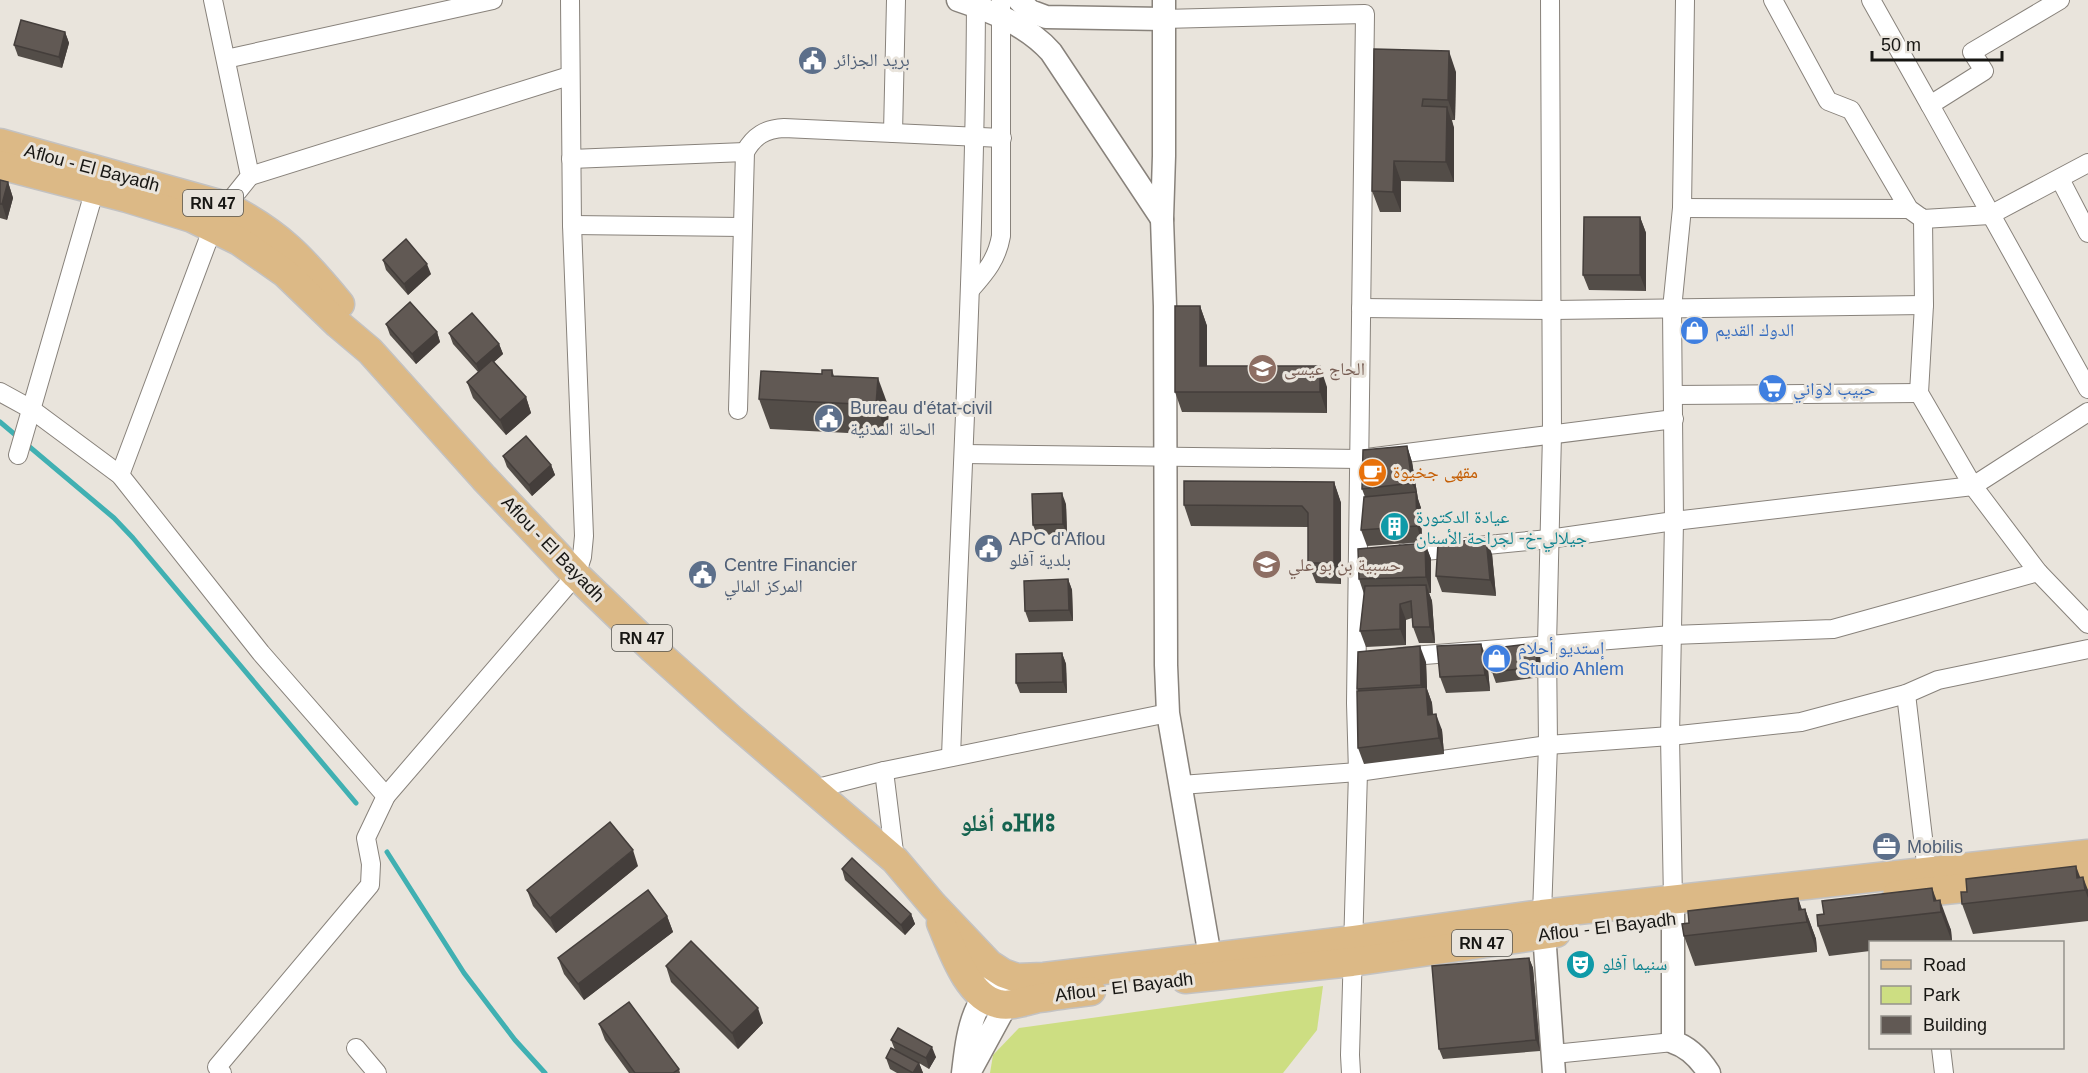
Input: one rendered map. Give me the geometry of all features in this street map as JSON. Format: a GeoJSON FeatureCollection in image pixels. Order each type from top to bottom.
{"type":"FeatureCollection","features":[{"type":"Feature","properties":{"kind":"main road","name":"Aflou - El Bayadh"},"geometry":{"type":"LineString","coordinates":[[0,143],[220,217],[370,351],[484,478],[576,575],[653,649],[895,860],[988,964],[1017,978],[1212,966],[1353,951],[1544,924],[1672,909],[2080,866]]}},
{"type":"Feature","properties":{"kind":"main road","name":"Aflou - El Bayadh"},"geometry":{"type":"LineString","coordinates":[[0,165],[169,210],[220,217]]}},
{"type":"Feature","properties":{"kind":"main road","name":"Aflou - El Bayadh"},"geometry":{"type":"LineString","coordinates":[[933,905],[963,973],[994,1000],[1053,996],[1212,966]]}},
{"type":"Feature","properties":{"kind":"street"},"geometry":{"type":"LineString","coordinates":[[213,0],[250,176]]}},
{"type":"Feature","properties":{"kind":"street"},"geometry":{"type":"LineString","coordinates":[[226,59],[493,0]]}},
{"type":"Feature","properties":{"kind":"street"},"geometry":{"type":"LineString","coordinates":[[222,1073],[217,1067],[370,885],[371,864],[366,838],[386,796],[576,575],[582,557],[584,536],[572,225],[570,0]]}},
{"type":"Feature","properties":{"kind":"street"},"geometry":{"type":"LineString","coordinates":[[892,133],[896,0]]}},
{"type":"Feature","properties":{"kind":"street"},"geometry":{"type":"LineString","coordinates":[[1019,0],[1030,11],[1046,17],[1164,10],[1365,7],[1358,557],[1368,660],[1358,772],[1350,1064],[1335,1073]]}},
{"type":"Feature","properties":{"kind":"street"},"geometry":{"type":"LineString","coordinates":[[1550,0],[1552,434],[1544,924],[1554,1064],[1673,1042],[1682,1045],[1695,1056],[1708,1073]]}},
{"type":"Feature","properties":{"kind":"street"},"geometry":{"type":"LineString","coordinates":[[1673,1042],[1670,736],[1674,520],[1672,309],[1682,208],[1685,0]]}},
{"type":"Feature","properties":{"kind":"street"},"geometry":{"type":"LineString","coordinates":[[1773,0],[1828,101],[1851,110],[1916,214],[1924,306],[1919,393],[1973,486],[2038,573],[2088,624]]}},
{"type":"Feature","properties":{"kind":"street"},"geometry":{"type":"LineString","coordinates":[[1871,0],[2088,389]]}},
{"type":"Feature","properties":{"kind":"street"},"geometry":{"type":"LineString","coordinates":[[1930,105],[1984,71],[1972,52],[2060,0]]}},
{"type":"Feature","properties":{"kind":"street"},"geometry":{"type":"LineString","coordinates":[[951,757],[976,137],[970,2],[1001,9],[1033,34],[1051,52],[1162,219]]}},
{"type":"Feature","properties":{"kind":"street"},"geometry":{"type":"LineString","coordinates":[[971,289],[991,266],[1000,244],[1001,9]]}},
{"type":"Feature","properties":{"kind":"street"},"geometry":{"type":"LineString","coordinates":[[1164,10],[1162,219],[1165,306],[1164,455],[1168,713],[1212,966]]}},
{"type":"Feature","properties":{"kind":"street"},"geometry":{"type":"LineString","coordinates":[[120,475],[220,217],[250,176],[569,76]]}},
{"type":"Feature","properties":{"kind":"street"},"geometry":{"type":"LineString","coordinates":[[738,410],[745,153],[756,136],[774,128],[1002,138]]}},
{"type":"Feature","properties":{"kind":"street"},"geometry":{"type":"LineString","coordinates":[[571,159],[745,153]]}},
{"type":"Feature","properties":{"kind":"street"},"geometry":{"type":"LineString","coordinates":[[1126,166],[1144,164],[1164,156]]}},
{"type":"Feature","properties":{"kind":"street"},"geometry":{"type":"LineString","coordinates":[[1682,208],[1990,215],[2088,164]]}},
{"type":"Feature","properties":{"kind":"street"},"geometry":{"type":"LineString","coordinates":[[2060,179],[2088,233]]}},
{"type":"Feature","properties":{"kind":"street"},"geometry":{"type":"LineString","coordinates":[[18,455],[95,189]]}},
{"type":"Feature","properties":{"kind":"street"},"geometry":{"type":"LineString","coordinates":[[572,225],[742,227]]}},
{"type":"Feature","properties":{"kind":"street"},"geometry":{"type":"LineString","coordinates":[[1361,308],[1552,310],[1924,306]]}},
{"type":"Feature","properties":{"kind":"street"},"geometry":{"type":"LineString","coordinates":[[0,392],[120,475],[261,653],[386,796]]}},
{"type":"Feature","properties":{"kind":"street"},"geometry":{"type":"LineString","coordinates":[[1674,394],[1919,393]]}},
{"type":"Feature","properties":{"kind":"street"},"geometry":{"type":"LineString","coordinates":[[1358,557],[1549,539],[1674,520],[1973,486],[2088,412]]}},
{"type":"Feature","properties":{"kind":"street"},"geometry":{"type":"LineString","coordinates":[[964,454],[1359,459],[1674,419]]}},
{"type":"Feature","properties":{"kind":"street"},"geometry":{"type":"LineString","coordinates":[[1368,660],[1672,635],[1833,628],[2038,573]]}},
{"type":"Feature","properties":{"kind":"street"},"geometry":{"type":"LineString","coordinates":[[1181,785],[1358,772],[1548,745],[1670,736],[1801,722],[1906,694],[1938,680],[2088,649]]}},
{"type":"Feature","properties":{"kind":"street"},"geometry":{"type":"LineString","coordinates":[[1906,694],[1929,882]]}},
{"type":"Feature","properties":{"kind":"street"},"geometry":{"type":"LineString","coordinates":[[814,789],[884,771],[1168,713]]}},
{"type":"Feature","properties":{"kind":"street"},"geometry":{"type":"LineString","coordinates":[[884,771],[895,860]]}},
{"type":"Feature","properties":{"kind":"street"},"geometry":{"type":"LineString","coordinates":[[969,1073],[1003,973]]}},
{"type":"Feature","properties":{"kind":"street"},"geometry":{"type":"LineString","coordinates":[[963,1073],[970,1028],[994,1000]]}},
{"type":"Feature","properties":{"kind":"street"},"geometry":{"type":"LineString","coordinates":[[356,1048],[377,1073]]}},
{"type":"Feature","properties":{"kind":"street"},"geometry":{"type":"LineString","coordinates":[[1941,1049],[1944,1073]]}},
{"type":"Feature","properties":{"kind":"green space"},"geometry":{"type":"Polygon","coordinates":[[[1323,986],[1317,1030],[1283,1073],[990,1073],[993,1055],[1019,1028],[1323,986]]]}},
{"type":"Feature","properties":{"kind":"building"},"geometry":{"type":"Polygon","coordinates":[[[21,20],[65,32],[59,57],[14,45],[21,20]]]}},
{"type":"Feature","properties":{"kind":"building"},"geometry":{"type":"Polygon","coordinates":[[[1374,49],[1449,51],[1448,100],[1423,99],[1422,106],[1447,107],[1446,162],[1394,161],[1393,192],[1372,191],[1374,49]]]}},
{"type":"Feature","properties":{"kind":"building"},"geometry":{"type":"Polygon","coordinates":[[[0,180],[8,182],[2,204],[0,204],[0,180]]]}},
{"type":"Feature","properties":{"kind":"building"},"geometry":{"type":"Polygon","coordinates":[[[1584,217],[1640,217],[1640,275],[1583,275],[1584,217]]]}},
{"type":"Feature","properties":{"kind":"building"},"geometry":{"type":"Polygon","coordinates":[[[406,239],[427,264],[404,284],[383,260],[406,239]]]}},
{"type":"Feature","properties":{"kind":"building"},"geometry":{"type":"Polygon","coordinates":[[[410,302],[437,332],[412,354],[386,324],[410,302]]]}},
{"type":"Feature","properties":{"kind":"building"},"geometry":{"type":"Polygon","coordinates":[[[1175,306],[1200,306],[1200,366],[1320,366],[1320,392],[1175,392],[1175,306]]]}},
{"type":"Feature","properties":{"kind":"building"},"geometry":{"type":"Polygon","coordinates":[[[472,313],[499,344],[476,364],[449,333],[472,313]]]}},
{"type":"Feature","properties":{"kind":"building"},"geometry":{"type":"Polygon","coordinates":[[[492,360],[526,397],[500,420],[467,382],[492,360]]]}},
{"type":"Feature","properties":{"kind":"building"},"geometry":{"type":"Polygon","coordinates":[[[822,370],[832,370],[832,376],[878,378],[876,405],[759,399],[761,371],[822,374],[822,370]]]}},
{"type":"Feature","properties":{"kind":"building"},"geometry":{"type":"Polygon","coordinates":[[[526,436],[551,465],[529,485],[503,456],[526,436]]]}},
{"type":"Feature","properties":{"kind":"building"},"geometry":{"type":"Polygon","coordinates":[[[1407,446],[1412,483],[1362,489],[1363,450],[1407,446]]]}},
{"type":"Feature","properties":{"kind":"building"},"geometry":{"type":"Polygon","coordinates":[[[1184,481],[1334,482],[1334,563],[1308,563],[1308,513],[1302,506],[1184,505],[1184,481]]]}},
{"type":"Feature","properties":{"kind":"building"},"geometry":{"type":"Polygon","coordinates":[[[1416,492],[1417,526],[1361,530],[1364,497],[1416,492]]]}},
{"type":"Feature","properties":{"kind":"building"},"geometry":{"type":"Polygon","coordinates":[[[1062,493],[1063,524],[1033,525],[1032,494],[1062,493]]]}},
{"type":"Feature","properties":{"kind":"building"},"geometry":{"type":"Polygon","coordinates":[[[1486,538],[1490,580],[1436,576],[1438,544],[1486,538]]]}},
{"type":"Feature","properties":{"kind":"building"},"geometry":{"type":"Polygon","coordinates":[[[1425,543],[1426,577],[1359,579],[1358,549],[1425,543]]]}},
{"type":"Feature","properties":{"kind":"building"},"geometry":{"type":"Polygon","coordinates":[[[1068,579],[1069,610],[1025,611],[1024,581],[1068,579]]]}},
{"type":"Feature","properties":{"kind":"building"},"geometry":{"type":"Polygon","coordinates":[[[1426,585],[1430,627],[1413,627],[1411,601],[1400,604],[1400,629],[1360,631],[1365,586],[1426,585]]]}},
{"type":"Feature","properties":{"kind":"building"},"geometry":{"type":"Polygon","coordinates":[[[1536,643],[1537,667],[1492,672],[1488,649],[1536,643]]]}},
{"type":"Feature","properties":{"kind":"building"},"geometry":{"type":"Polygon","coordinates":[[[1481,644],[1485,675],[1440,677],[1437,646],[1481,644]]]}},
{"type":"Feature","properties":{"kind":"building"},"geometry":{"type":"Polygon","coordinates":[[[1420,646],[1421,685],[1357,689],[1358,652],[1420,646]]]}},
{"type":"Feature","properties":{"kind":"building"},"geometry":{"type":"Polygon","coordinates":[[[1062,653],[1063,682],[1016,683],[1016,654],[1062,653]]]}},
{"type":"Feature","properties":{"kind":"building"},"geometry":{"type":"Polygon","coordinates":[[[1426,687],[1428,715],[1436,714],[1439,738],[1358,748],[1357,691],[1426,687]]]}},
{"type":"Feature","properties":{"kind":"building"},"geometry":{"type":"Polygon","coordinates":[[[610,822],[633,850],[550,918],[527,890],[610,822]]]}},
{"type":"Feature","properties":{"kind":"building"},"geometry":{"type":"Polygon","coordinates":[[[852,858],[911,914],[901,925],[842,869],[852,858]]]}},
{"type":"Feature","properties":{"kind":"building"},"geometry":{"type":"Polygon","coordinates":[[[2076,866],[2077,878],[2083,877],[2085,890],[1962,904],[1961,892],[1967,892],[1966,879],[2076,866]]]}},
{"type":"Feature","properties":{"kind":"building"},"geometry":{"type":"Polygon","coordinates":[[[1932,888],[1934,901],[1940,900],[1941,912],[1818,926],[1817,915],[1824,914],[1822,901],[1932,888]]]}},
{"type":"Feature","properties":{"kind":"building"},"geometry":{"type":"Polygon","coordinates":[[[648,890],[667,916],[578,984],[558,958],[648,890]]]}},
{"type":"Feature","properties":{"kind":"building"},"geometry":{"type":"Polygon","coordinates":[[[1798,898],[1799,910],[1805,909],[1807,922],[1684,936],[1682,924],[1689,923],[1688,911],[1798,898]]]}},
{"type":"Feature","properties":{"kind":"building"},"geometry":{"type":"Polygon","coordinates":[[[691,941],[758,1008],[732,1033],[666,966],[691,941]]]}},
{"type":"Feature","properties":{"kind":"building"},"geometry":{"type":"Polygon","coordinates":[[[1529,958],[1536,1040],[1439,1049],[1432,966],[1529,958]]]}},
{"type":"Feature","properties":{"kind":"building"},"geometry":{"type":"Polygon","coordinates":[[[629,1002],[679,1069],[673,1073],[635,1073],[599,1024],[629,1002]]]}},
{"type":"Feature","properties":{"kind":"building"},"geometry":{"type":"Polygon","coordinates":[[[898,1028],[932,1047],[926,1058],[891,1040],[898,1028]]]}},
{"type":"Feature","properties":{"kind":"building"},"geometry":{"type":"Polygon","coordinates":[[[891,1048],[919,1063],[913,1073],[886,1058],[891,1048]]]}},
{"type":"Feature","properties":{"kind":"waterway"},"geometry":{"type":"LineString","coordinates":[[0,422],[114,518],[133,538],[356,803]]}},
{"type":"Feature","properties":{"kind":"waterway"},"geometry":{"type":"LineString","coordinates":[[387,852],[464,973],[515,1040],[545,1073]]}},
{"type":"Feature","properties":{"kind":"place","name":"بريد الجزائر"},"geometry":{"type":"Point","coordinates":[813,60]}},
{"type":"Feature","properties":{"kind":"place","name":"الدوك القديم"},"geometry":{"type":"Point","coordinates":[1694,330]}},
{"type":"Feature","properties":{"kind":"place","name":"الحاج عيسى"},"geometry":{"type":"Point","coordinates":[1263,369]}},
{"type":"Feature","properties":{"kind":"place","name":"حبيب لاواني"},"geometry":{"type":"Point","coordinates":[1772,389]}},
{"type":"Feature","properties":{"kind":"place","name":"Bureau d'état-civil الحالة المدنية"},"geometry":{"type":"Point","coordinates":[829,418]}},
{"type":"Feature","properties":{"kind":"place","name":"مقهى جخيوة"},"geometry":{"type":"Point","coordinates":[1372,472]}},
{"type":"Feature","properties":{"kind":"place","name":"عيادة الدكتورة جيلالي-خ- لجراحة الأسنان"},"geometry":{"type":"Point","coordinates":[1395,527]}},
{"type":"Feature","properties":{"kind":"place","name":"APC d'Aflou بلدية آفلو"},"geometry":{"type":"Point","coordinates":[988,549]}},
{"type":"Feature","properties":{"kind":"place","name":"حسبية بن بو علي"},"geometry":{"type":"Point","coordinates":[1267,565]}},
{"type":"Feature","properties":{"kind":"place","name":"Centre Financier المركز المالي"},"geometry":{"type":"Point","coordinates":[703,575]}},
{"type":"Feature","properties":{"kind":"place","name":"إستديو أحلام Studio Ahlem"},"geometry":{"type":"Point","coordinates":[1497,658]}},
{"type":"Feature","properties":{"kind":"place","name":"Mobilis"},"geometry":{"type":"Point","coordinates":[1886,847]}},
{"type":"Feature","properties":{"kind":"place","name":"سنيما آفلو"},"geometry":{"type":"Point","coordinates":[1581,964]}},
{"type":"Feature","properties":{"kind":"district","name":"أفلو ⴰⴼⵍⵓ"},"geometry":{"type":"Point","coordinates":[1008,823]}}]}
